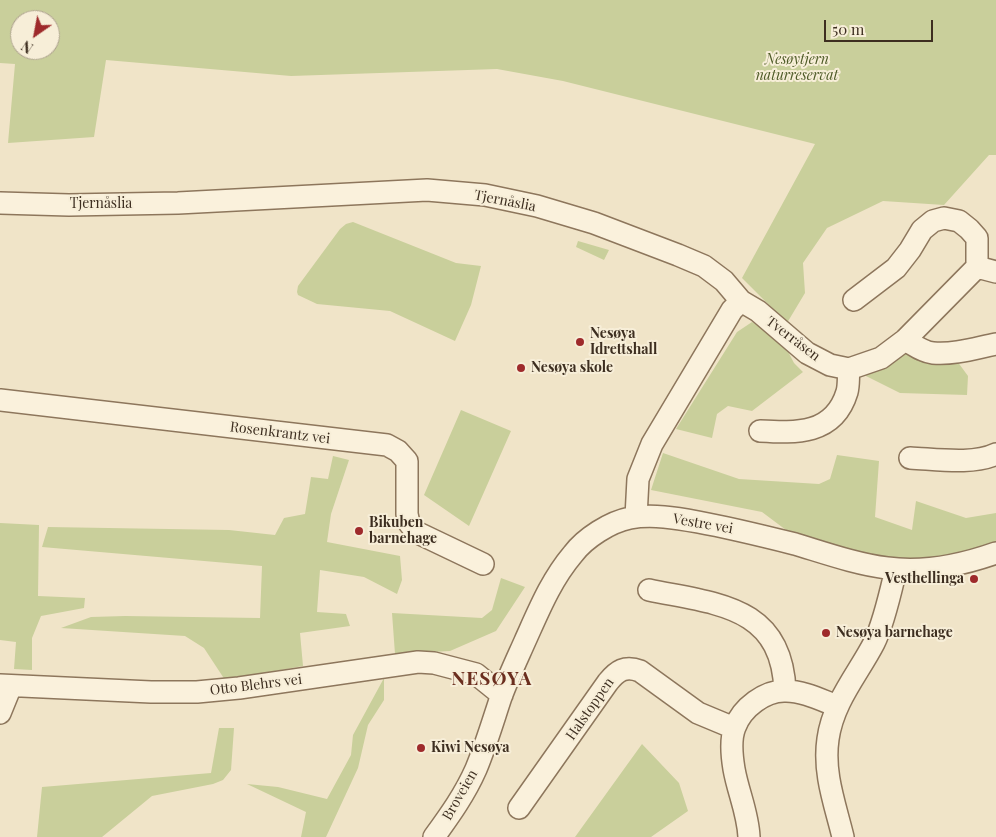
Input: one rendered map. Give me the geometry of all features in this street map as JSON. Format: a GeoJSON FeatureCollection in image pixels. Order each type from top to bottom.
{"type":"FeatureCollection","features":[{"type":"Feature","properties":{"kind":"street","name":"Tjernåslia"},"geometry":{"type":"LineString","coordinates":[[0,203],[69,205],[178,203],[426,190],[485,195],[536,206],[594,223],[678,255],[704,266],[724,281],[741,301]]}},
{"type":"Feature","properties":{"kind":"street"},"geometry":{"type":"LineString","coordinates":[[760,431],[789,433],[813,430],[829,420],[841,408],[847,391],[849,369],[881,358],[905,340],[986,269],[977,238],[959,221],[944,218],[933,221],[922,230],[896,268],[854,300]]}},
{"type":"Feature","properties":{"kind":"street","name":"Tverråsen"},"geometry":{"type":"LineString","coordinates":[[741,301],[758,311],[807,353],[830,365],[849,369]]}},
{"type":"Feature","properties":{"kind":"street"},"geometry":{"type":"LineString","coordinates":[[636,517],[638,479],[652,444],[732,310],[741,301]]}},
{"type":"Feature","properties":{"kind":"street"},"geometry":{"type":"LineString","coordinates":[[905,340],[933,353],[961,351],[996,344]]}},
{"type":"Feature","properties":{"kind":"street","name":"Rosenkrantz vei"},"geometry":{"type":"LineString","coordinates":[[0,400],[387,445],[398,451],[407,461],[407,514],[409,524],[416,532],[484,564]]}},
{"type":"Feature","properties":{"kind":"street"},"geometry":{"type":"LineString","coordinates":[[910,458],[967,460],[989,457],[996,454]]}},
{"type":"Feature","properties":{"kind":"street","name":"Vestre vei"},"geometry":{"type":"LineString","coordinates":[[502,694],[555,578],[573,553],[589,538],[620,521],[636,517],[670,518],[707,524],[766,537],[876,566],[896,569],[951,565],[996,553]]}},
{"type":"Feature","properties":{"kind":"street"},"geometry":{"type":"LineString","coordinates":[[843,837],[828,780],[828,738],[838,706],[875,641],[896,569]]}},
{"type":"Feature","properties":{"kind":"street"},"geometry":{"type":"LineString","coordinates":[[649,590],[726,607],[748,616],[762,627],[779,654],[785,691]]}},
{"type":"Feature","properties":{"kind":"street","name":"Otto Blehrs vei"},"geometry":{"type":"LineString","coordinates":[[6,685],[151,692],[197,692],[239,688],[418,662],[434,663],[476,674],[502,694]]}},
{"type":"Feature","properties":{"kind":"street","name":"Halstoppen"},"geometry":{"type":"LineString","coordinates":[[519,808],[608,682],[621,670],[633,668],[640,671],[698,713],[734,728]]}},
{"type":"Feature","properties":{"kind":"street"},"geometry":{"type":"LineString","coordinates":[[476,674],[482,670],[493,669],[512,672]]}},
{"type":"Feature","properties":{"kind":"street"},"geometry":{"type":"LineString","coordinates":[[0,713],[6,685]]}},
{"type":"Feature","properties":{"kind":"street"},"geometry":{"type":"LineString","coordinates":[[749,837],[748,823],[734,769],[732,751],[734,728],[743,714],[757,700],[774,692],[785,691],[810,696],[838,706]]}},
{"type":"Feature","properties":{"kind":"street","name":"Broveien"},"geometry":{"type":"LineString","coordinates":[[434,837],[466,790],[486,743],[502,694]]}},
{"type":"Feature","properties":{"kind":"green space","name":"Nesøytjern naturreservat"},"geometry":{"type":"Polygon","coordinates":[[[0,0],[996,0],[996,155],[989,155],[944,205],[883,201],[827,228],[803,263],[805,293],[787,323],[742,278],[815,144],[563,81],[497,69],[291,76],[106,60],[94,137],[8,143],[15,64],[0,63],[0,0]]]}},
{"type":"Feature","properties":{"kind":"green space"},"geometry":{"type":"Polygon","coordinates":[[[353,222],[456,263],[481,266],[471,305],[455,341],[390,311],[317,304],[298,295],[298,286],[340,229],[346,224],[353,222]]]}},
{"type":"Feature","properties":{"kind":"green space"},"geometry":{"type":"Polygon","coordinates":[[[578,241],[609,250],[604,260],[576,247],[578,241]]]}},
{"type":"Feature","properties":{"kind":"green space"},"geometry":{"type":"Polygon","coordinates":[[[752,322],[782,340],[794,363],[803,372],[752,411],[728,406],[717,414],[712,438],[676,429],[737,332],[752,322]]]}},
{"type":"Feature","properties":{"kind":"green space"},"geometry":{"type":"Polygon","coordinates":[[[906,348],[957,361],[968,376],[967,395],[900,393],[858,372],[906,348]]]}},
{"type":"Feature","properties":{"kind":"green space"},"geometry":{"type":"Polygon","coordinates":[[[461,410],[511,431],[469,526],[424,495],[461,410]]]}},
{"type":"Feature","properties":{"kind":"green space"},"geometry":{"type":"Polygon","coordinates":[[[663,453],[739,479],[819,484],[830,479],[837,455],[879,461],[875,517],[912,530],[916,501],[966,518],[996,513],[996,546],[931,562],[895,560],[794,536],[762,512],[651,490],[663,453]]]}},
{"type":"Feature","properties":{"kind":"green space"},"geometry":{"type":"Polygon","coordinates":[[[333,456],[349,460],[331,514],[327,542],[400,556],[402,580],[397,594],[364,577],[320,570],[317,612],[346,614],[350,626],[300,633],[303,666],[225,680],[204,648],[185,636],[61,628],[91,617],[260,618],[262,566],[42,547],[48,527],[229,530],[275,535],[284,518],[305,514],[311,477],[328,479],[333,456]]]}},
{"type":"Feature","properties":{"kind":"green space"},"geometry":{"type":"Polygon","coordinates":[[[0,523],[39,525],[38,596],[85,598],[84,608],[41,616],[32,638],[32,670],[14,669],[16,642],[0,640],[0,523]]]}},
{"type":"Feature","properties":{"kind":"green space"},"geometry":{"type":"Polygon","coordinates":[[[501,578],[525,587],[496,631],[450,651],[395,654],[392,613],[482,618],[492,610],[501,578]]]}},
{"type":"Feature","properties":{"kind":"green space"},"geometry":{"type":"Polygon","coordinates":[[[384,678],[384,700],[368,725],[358,768],[326,837],[301,837],[306,812],[247,784],[278,787],[327,799],[351,755],[353,735],[384,678]]]}},
{"type":"Feature","properties":{"kind":"green space"},"geometry":{"type":"Polygon","coordinates":[[[219,728],[234,728],[231,770],[223,780],[213,784],[152,796],[102,837],[37,837],[42,787],[211,773],[219,728]]]}},
{"type":"Feature","properties":{"kind":"green space"},"geometry":{"type":"Polygon","coordinates":[[[642,744],[679,783],[688,811],[651,837],[575,837],[642,744]]]}},
{"type":"Feature","properties":{"kind":"place","name":"Nesøya Idrettshall"},"geometry":{"type":"Point","coordinates":[580,342]}},
{"type":"Feature","properties":{"kind":"place","name":"Nesøya skole"},"geometry":{"type":"Point","coordinates":[521,368]}},
{"type":"Feature","properties":{"kind":"place","name":"Bikuben barnehage"},"geometry":{"type":"Point","coordinates":[359,531]}},
{"type":"Feature","properties":{"kind":"place","name":"Vesthellinga"},"geometry":{"type":"Point","coordinates":[974,579]}},
{"type":"Feature","properties":{"kind":"place","name":"Nesøya barnehage"},"geometry":{"type":"Point","coordinates":[826,633]}},
{"type":"Feature","properties":{"kind":"place","name":"Kiwi Nesøya"},"geometry":{"type":"Point","coordinates":[421,748]}},
{"type":"Feature","properties":{"kind":"district","name":"NESØYA"},"geometry":{"type":"Point","coordinates":[492,679]}}]}
